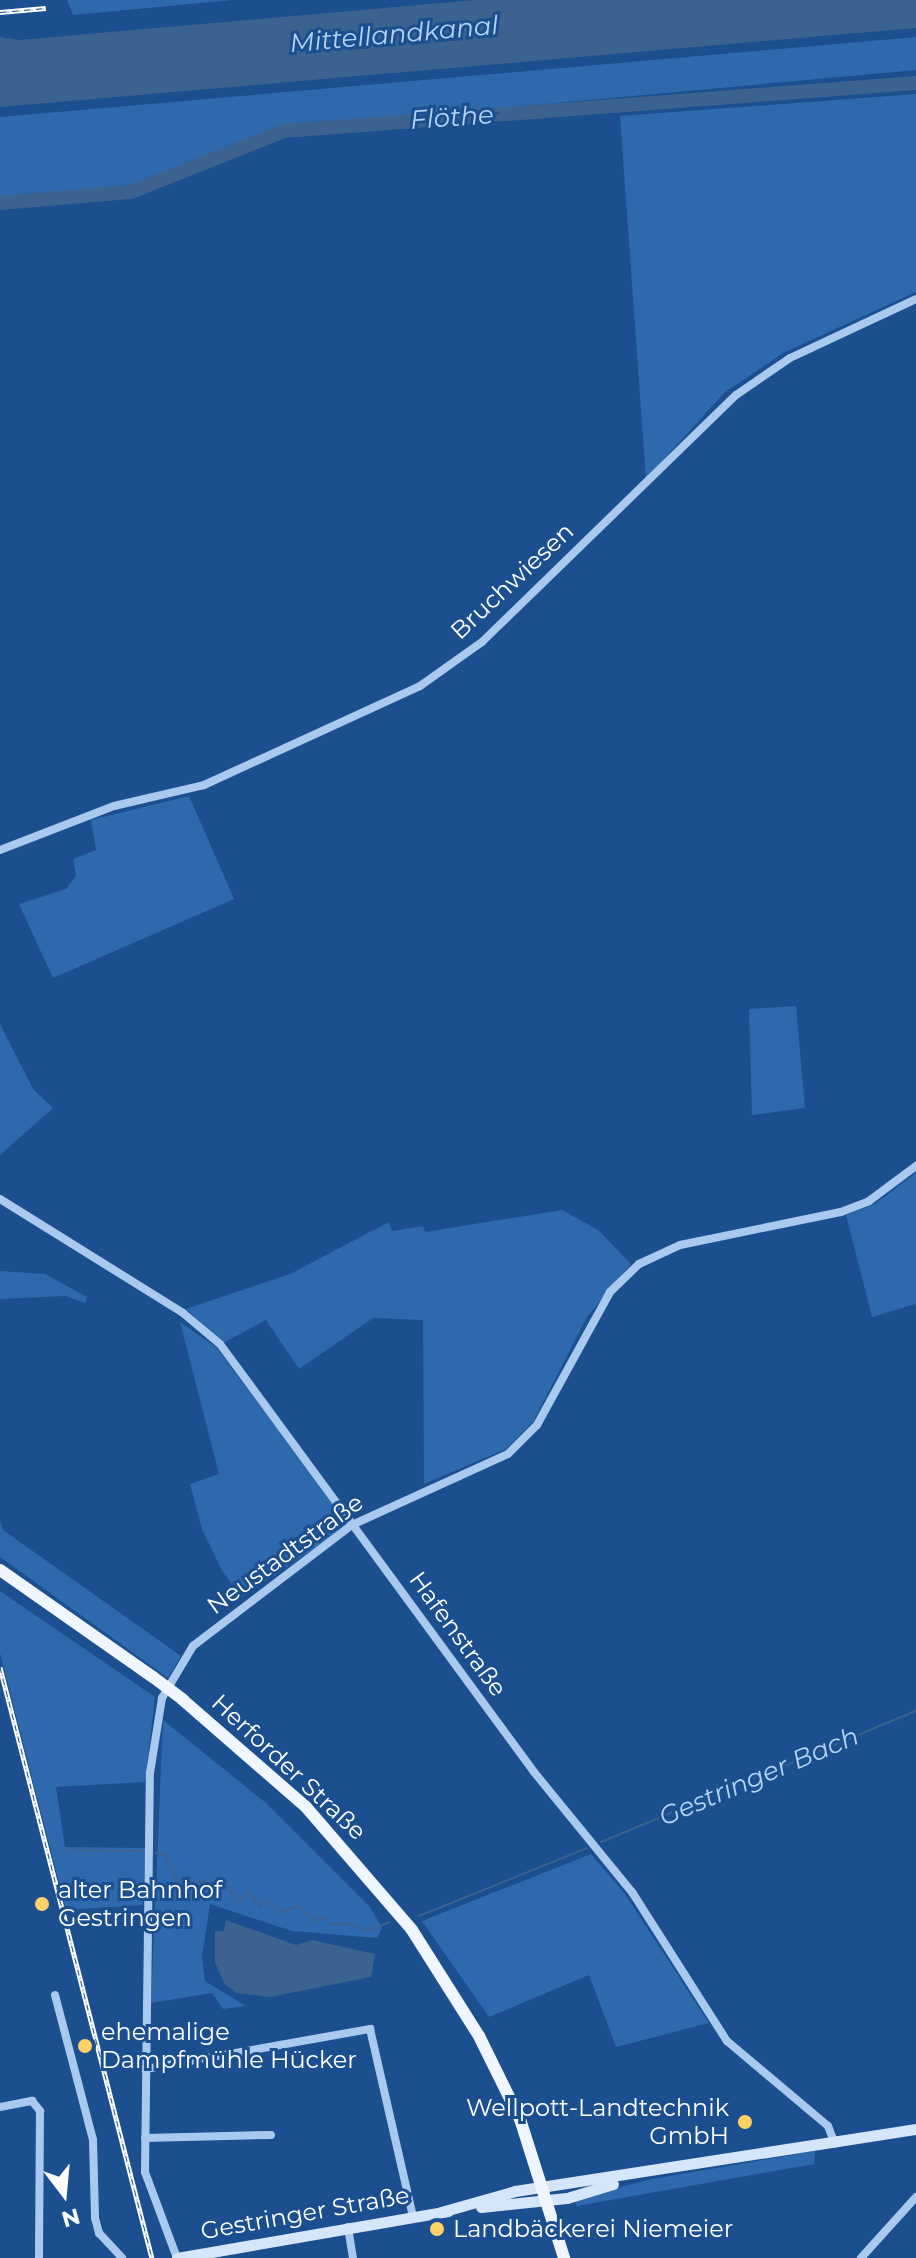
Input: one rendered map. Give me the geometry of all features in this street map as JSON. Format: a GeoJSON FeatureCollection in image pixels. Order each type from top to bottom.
{"type":"FeatureCollection","features":[{"type":"Feature","properties":{"kind":"main road","name":"Herforder Straße"},"geometry":{"type":"LineString","coordinates":[[0,1570],[183,1700],[306,1807],[412,1930],[479,2036],[520,2119],[564,2258]]}},
{"type":"Feature","properties":{"kind":"main road","name":"Gestringer Straße"},"geometry":{"type":"LineString","coordinates":[[441,2212],[544,2187],[644,2174],[916,2129]]}},
{"type":"Feature","properties":{"kind":"main road","name":"Gestringer Straße"},"geometry":{"type":"LineString","coordinates":[[177,2258],[245,2252],[348,2227],[413,2216],[548,2201],[644,2174]]}},
{"type":"Feature","properties":{"kind":"street","name":"Bruchwiesen"},"geometry":{"type":"LineString","coordinates":[[0,850],[114,806],[204,785],[420,686],[482,642],[736,395],[790,358],[916,299]]}},
{"type":"Feature","properties":{"kind":"street","name":"Neustadtstraße"},"geometry":{"type":"LineString","coordinates":[[177,2258],[149,2189],[145,2138],[150,1773],[162,1698],[193,1646],[352,1525],[508,1454],[543,1416],[610,1292],[639,1264],[680,1245],[841,1212],[869,1201],[916,1166]]}},
{"type":"Feature","properties":{"kind":"street","name":"Hafenstraße"},"geometry":{"type":"LineString","coordinates":[[0,1199],[183,1313],[220,1344],[534,1772],[632,1892],[727,2041],[828,2126],[835,2144]]}},
{"type":"Feature","properties":{"kind":"street"},"geometry":{"type":"LineString","coordinates":[[55,1995],[93,2140],[95,2218],[99,2233],[122,2258]]}},
{"type":"Feature","properties":{"kind":"street"},"geometry":{"type":"LineString","coordinates":[[145,2069],[370,2029],[413,2216]]}},
{"type":"Feature","properties":{"kind":"street"},"geometry":{"type":"LineString","coordinates":[[0,2107],[32,2101],[40,2111],[39,2258]]}},
{"type":"Feature","properties":{"kind":"street"},"geometry":{"type":"LineString","coordinates":[[145,2138],[271,2135]]}},
{"type":"Feature","properties":{"kind":"street"},"geometry":{"type":"LineString","coordinates":[[861,2258],[916,2197]]}},
{"type":"Feature","properties":{"kind":"street"},"geometry":{"type":"LineString","coordinates":[[348,2227],[353,2258]]}},
{"type":"Feature","properties":{"kind":"shaded area"},"geometry":{"type":"Polygon","coordinates":[[[67,0],[233,0],[73,15],[67,0]]]}},
{"type":"Feature","properties":{"kind":"shaded area"},"geometry":{"type":"Polygon","coordinates":[[[916,37],[916,70],[283,128],[130,189],[0,200],[0,117],[916,37]]]}},
{"type":"Feature","properties":{"kind":"shaded area"},"geometry":{"type":"Polygon","coordinates":[[[916,94],[916,292],[783,353],[724,393],[646,479],[620,116],[916,94]]]}},
{"type":"Feature","properties":{"kind":"shaded area"},"geometry":{"type":"Polygon","coordinates":[[[189,796],[234,899],[53,978],[19,904],[66,889],[76,876],[73,859],[96,850],[91,820],[189,796]]]}},
{"type":"Feature","properties":{"kind":"shaded area"},"geometry":{"type":"Polygon","coordinates":[[[796,1006],[805,1108],[752,1115],[749,1009],[796,1006]]]}},
{"type":"Feature","properties":{"kind":"shaded area"},"geometry":{"type":"Polygon","coordinates":[[[0,1024],[33,1089],[53,1108],[0,1155],[0,1024]]]}},
{"type":"Feature","properties":{"kind":"shaded area"},"geometry":{"type":"Polygon","coordinates":[[[916,1173],[916,1304],[872,1317],[846,1215],[875,1204],[916,1173]]]}},
{"type":"Feature","properties":{"kind":"shaded area"},"geometry":{"type":"Polygon","coordinates":[[[562,1210],[598,1230],[631,1264],[587,1317],[533,1422],[506,1449],[424,1484],[423,1320],[373,1318],[299,1369],[266,1320],[223,1343],[186,1309],[290,1274],[389,1222],[392,1231],[423,1226],[425,1232],[562,1210]]]}},
{"type":"Feature","properties":{"kind":"shaded area"},"geometry":{"type":"Polygon","coordinates":[[[0,1271],[45,1274],[87,1297],[85,1303],[66,1296],[0,1299],[0,1271]]]}},
{"type":"Feature","properties":{"kind":"shaded area"},"geometry":{"type":"Polygon","coordinates":[[[180,1322],[216,1347],[349,1525],[242,1597],[222,1571],[202,1529],[190,1484],[219,1474],[180,1322]]]}},
{"type":"Feature","properties":{"kind":"shaded area"},"geometry":{"type":"Polygon","coordinates":[[[0,1520],[3,1530],[181,1656],[168,1678],[0,1557],[0,1520]]]}},
{"type":"Feature","properties":{"kind":"shaded area"},"geometry":{"type":"Polygon","coordinates":[[[0,1591],[155,1697],[145,1782],[56,1787],[65,1847],[145,1848],[143,1905],[66,1910],[0,1653],[0,1591]]]}},
{"type":"Feature","properties":{"kind":"shaded area"},"geometry":{"type":"Polygon","coordinates":[[[163,1720],[266,1803],[370,1907],[382,1928],[377,1938],[292,1931],[210,1904],[202,1957],[205,1981],[246,2006],[223,2009],[212,1993],[151,2003],[163,1720]]]}},
{"type":"Feature","properties":{"kind":"shaded area"},"geometry":{"type":"Polygon","coordinates":[[[591,1854],[625,1894],[709,2023],[616,2047],[589,1975],[489,2017],[422,1921],[591,1854]]]}},
{"type":"Feature","properties":{"kind":"shaded area"},"geometry":{"type":"Polygon","coordinates":[[[815,2151],[814,2164],[577,2206],[575,2200],[647,2180],[815,2151]]]}},
{"type":"Feature","properties":{"kind":"water","name":"Mittellandkanal"},"geometry":{"type":"Polygon","coordinates":[[[475,0],[916,0],[916,28],[0,107],[0,37],[19,40],[475,0]]]}},
{"type":"Feature","properties":{"kind":"water"},"geometry":{"type":"Polygon","coordinates":[[[226,1920],[296,1945],[312,1940],[375,1954],[371,1977],[270,1997],[236,1993],[224,1983],[215,1962],[215,1931],[224,1931],[226,1920]]]}},
{"type":"Feature","properties":{"kind":"waterway","name":"Flöthe"},"geometry":{"type":"LineString","coordinates":[[0,203],[131,192],[284,131],[916,83]]}},
{"type":"Feature","properties":{"kind":"waterway","name":"Gestringer Bach"},"geometry":{"type":"LineString","coordinates":[[601,1842],[916,1711]]}},
{"type":"Feature","properties":{"kind":"waterway","name":"Gestringer Bach"},"geometry":{"type":"LineString","coordinates":[[419,1916],[587,1848]]}},
{"type":"Feature","properties":{"kind":"waterway","name":"Gestringer Bach"},"geometry":{"type":"LineString","coordinates":[[67,1850],[143,1851]]}},
{"type":"Feature","properties":{"kind":"waterway","name":"Gestringer Bach"},"geometry":{"type":"LineString","coordinates":[[156,1853],[165,1856],[177,1882],[188,1876],[191,1886],[204,1880],[211,1892],[226,1886],[240,1902],[249,1892],[260,1907],[266,1899],[279,1913],[296,1906],[316,1921],[327,1917],[330,1924],[352,1924],[367,1931],[389,1922]]}},
{"type":"Feature","properties":{"kind":"railway"},"geometry":{"type":"LineString","coordinates":[[0,12],[46,8]]}},
{"type":"Feature","properties":{"kind":"railway"},"geometry":{"type":"LineString","coordinates":[[0,1667],[152,2258]]}},
{"type":"Feature","properties":{"kind":"place","name":"alter Bahnhof Gestringen"},"geometry":{"type":"Point","coordinates":[42,1904]}},
{"type":"Feature","properties":{"kind":"place","name":"ehemalige Dampfmühle Hücker"},"geometry":{"type":"Point","coordinates":[85,2046]}},
{"type":"Feature","properties":{"kind":"place","name":"Wellpott-Landtechnik GmbH"},"geometry":{"type":"Point","coordinates":[745,2122]}},
{"type":"Feature","properties":{"kind":"place","name":"Landbäckerei Niemeier"},"geometry":{"type":"Point","coordinates":[437,2229]}}]}
